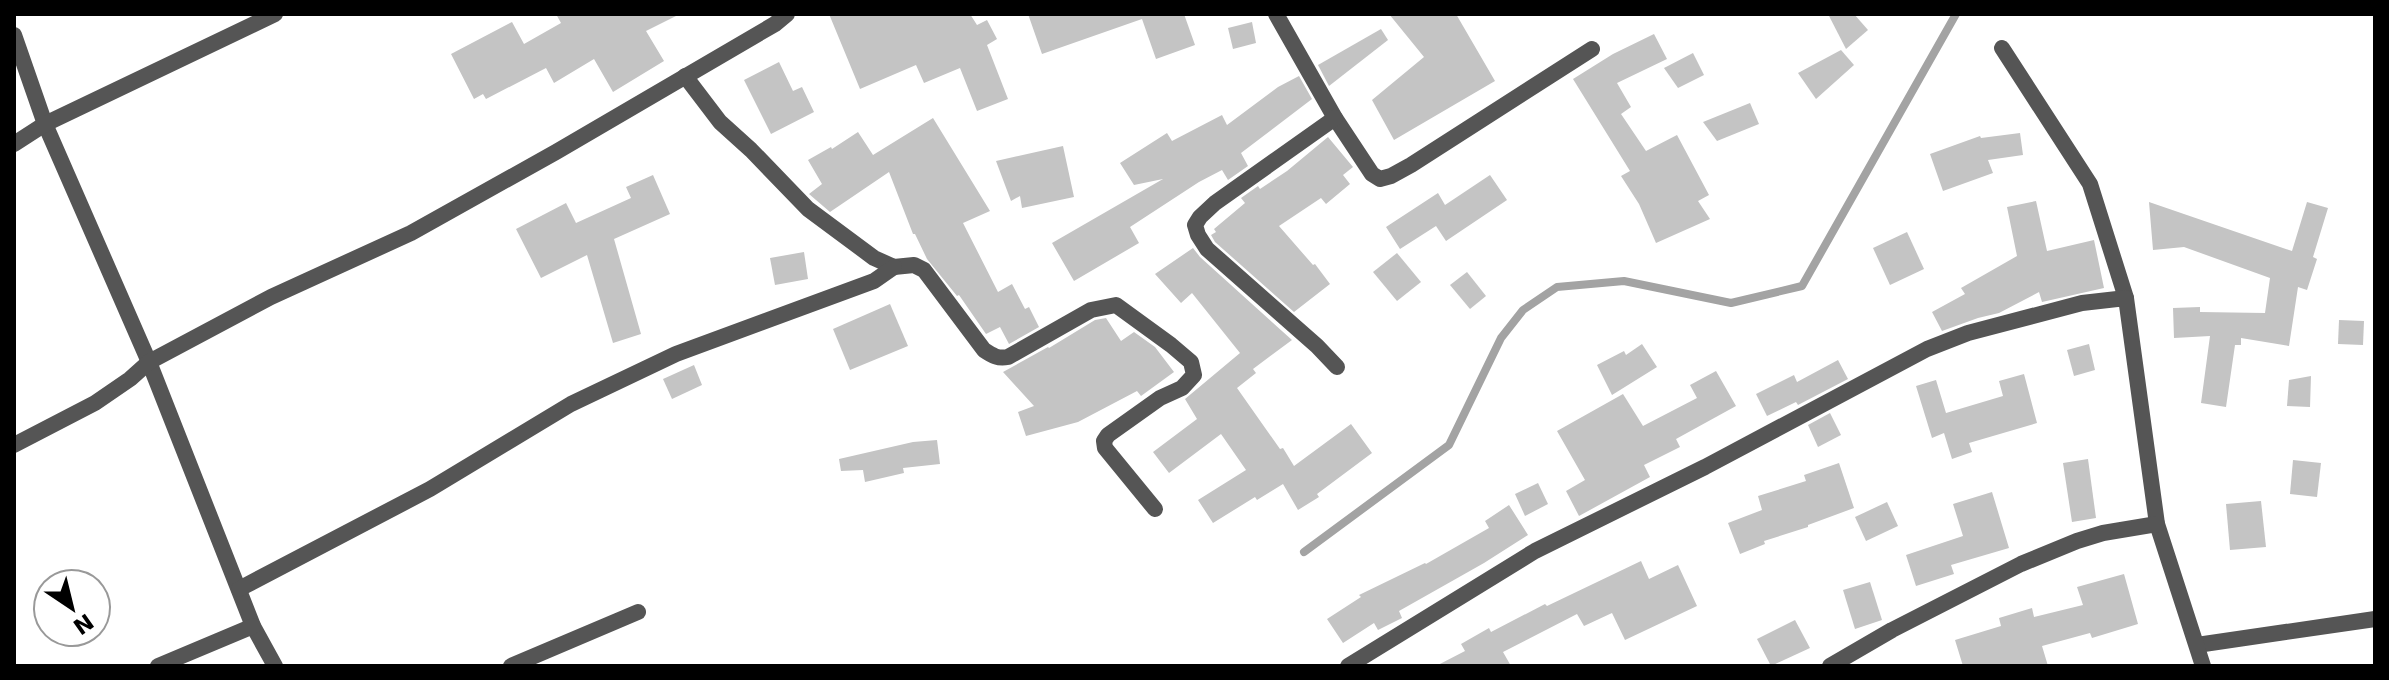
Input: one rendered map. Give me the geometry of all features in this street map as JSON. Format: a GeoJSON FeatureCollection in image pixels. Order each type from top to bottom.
{"type":"FeatureCollection","features":[{"type":"Feature","properties":{"kind":"street"},"geometry":{"type":"LineString","coordinates":[[14,144],[45,124],[275,14]]}},
{"type":"Feature","properties":{"kind":"street"},"geometry":{"type":"LineString","coordinates":[[14,445],[95,403],[149,362],[271,297],[411,233],[556,152],[775,24],[787,14]]}},
{"type":"Feature","properties":{"kind":"street"},"geometry":{"type":"LineString","coordinates":[[1276,14],[1335,118],[1372,174],[1380,179],[1411,165],[1592,49]]}},
{"type":"Feature","properties":{"kind":"street"},"geometry":{"type":"LineString","coordinates":[[14,35],[45,124],[149,362],[253,626],[275,666]]}},
{"type":"Feature","properties":{"kind":"street"},"geometry":{"type":"LineString","coordinates":[[2002,48],[2090,184],[2126,298],[2157,524],[2203,666]]}},
{"type":"Feature","properties":{"kind":"street"},"geometry":{"type":"LineString","coordinates":[[685,76],[720,122],[808,209],[874,258],[894,267]]}},
{"type":"Feature","properties":{"kind":"street"},"geometry":{"type":"LineString","coordinates":[[1335,118],[1215,203],[1195,225],[1207,249],[1337,367]]}},
{"type":"Feature","properties":{"kind":"street"},"geometry":{"type":"LineString","coordinates":[[239,589],[430,489],[571,404],[676,354],[874,281],[894,267],[914,265],[924,270],[984,350],[1000,359],[1091,310],[1116,305],[1191,362],[1194,375],[1182,388],[1160,398],[1104,441],[1105,448],[1155,509]]}},
{"type":"Feature","properties":{"kind":"street"},"geometry":{"type":"LineString","coordinates":[[1348,666],[1535,551],[1705,467],[1927,349],[1968,333],[2082,303],[2126,298]]}},
{"type":"Feature","properties":{"kind":"street"},"geometry":{"type":"LineString","coordinates":[[1830,666],[1892,630],[2021,564],[2103,533],[2157,524]]}},
{"type":"Feature","properties":{"kind":"street"},"geometry":{"type":"LineString","coordinates":[[511,666],[638,612]]}},
{"type":"Feature","properties":{"kind":"street"},"geometry":{"type":"LineString","coordinates":[[2197,645],[2375,619]]}},
{"type":"Feature","properties":{"kind":"street"},"geometry":{"type":"LineString","coordinates":[[158,666],[253,626]]}},
{"type":"Feature","properties":{"kind":"building"},"geometry":{"type":"Polygon","coordinates":[[[556,14],[680,14],[646,31],[664,61],[613,92],[594,59],[554,83],[546,68],[486,99],[483,94],[474,99],[451,54],[512,22],[524,44],[561,23],[556,14]]]}},
{"type":"Feature","properties":{"kind":"building"},"geometry":{"type":"Polygon","coordinates":[[[829,14],[970,14],[977,25],[987,20],[997,39],[987,45],[1008,99],[977,111],[960,68],[924,83],[916,65],[860,89],[829,14]]]}},
{"type":"Feature","properties":{"kind":"building"},"geometry":{"type":"Polygon","coordinates":[[[1028,14],[1184,14],[1195,45],[1156,59],[1142,19],[1042,54],[1028,14]]]}},
{"type":"Feature","properties":{"kind":"building"},"geometry":{"type":"Polygon","coordinates":[[[1389,14],[1456,14],[1495,81],[1394,140],[1372,100],[1424,57],[1389,14]]]}},
{"type":"Feature","properties":{"kind":"building"},"geometry":{"type":"Polygon","coordinates":[[[1828,14],[1854,14],[1868,30],[1846,49],[1828,14]]]}},
{"type":"Feature","properties":{"kind":"building"},"geometry":{"type":"Polygon","coordinates":[[[1252,22],[1256,43],[1233,49],[1228,28],[1252,22]]]}},
{"type":"Feature","properties":{"kind":"building"},"geometry":{"type":"Polygon","coordinates":[[[1381,29],[1388,40],[1329,86],[1318,65],[1381,29]]]}},
{"type":"Feature","properties":{"kind":"building"},"geometry":{"type":"Polygon","coordinates":[[[1654,34],[1667,59],[1617,83],[1631,107],[1621,114],[1646,151],[1677,135],[1709,195],[1698,201],[1710,219],[1656,243],[1639,204],[1621,176],[1630,171],[1573,79],[1613,54],[1654,34]]]}},
{"type":"Feature","properties":{"kind":"building"},"geometry":{"type":"Polygon","coordinates":[[[1841,50],[1854,65],[1816,99],[1798,73],[1841,50]]]}},
{"type":"Feature","properties":{"kind":"building"},"geometry":{"type":"Polygon","coordinates":[[[1693,53],[1704,75],[1678,88],[1664,68],[1693,53]]]}},
{"type":"Feature","properties":{"kind":"building"},"geometry":{"type":"Polygon","coordinates":[[[779,62],[793,91],[802,87],[814,112],[771,134],[744,80],[779,62]]]}},
{"type":"Feature","properties":{"kind":"building"},"geometry":{"type":"Polygon","coordinates":[[[1299,76],[1312,99],[1241,153],[1248,166],[1228,180],[1222,170],[1130,227],[1139,243],[1074,281],[1052,243],[1163,179],[1134,185],[1120,163],[1167,133],[1172,141],[1222,115],[1227,125],[1278,87],[1299,76]]]}},
{"type":"Feature","properties":{"kind":"building"},"geometry":{"type":"Polygon","coordinates":[[[1750,103],[1759,124],[1717,141],[1703,122],[1750,103]]]}},
{"type":"Feature","properties":{"kind":"building"},"geometry":{"type":"Polygon","coordinates":[[[933,118],[990,211],[963,223],[998,292],[1012,284],[1039,327],[1009,344],[1000,327],[986,334],[959,295],[927,259],[913,234],[889,172],[830,212],[809,194],[822,184],[808,160],[858,132],[873,155],[933,118]]]}},
{"type":"Feature","properties":{"kind":"building"},"geometry":{"type":"Polygon","coordinates":[[[2020,133],[2023,155],[1988,160],[1993,173],[1943,191],[1930,154],[1980,136],[2020,133]]]}},
{"type":"Feature","properties":{"kind":"building"},"geometry":{"type":"Polygon","coordinates":[[[1328,137],[1353,167],[1343,175],[1350,184],[1326,204],[1321,198],[1279,226],[1330,284],[1294,312],[1215,242],[1211,235],[1245,203],[1241,198],[1287,171],[1328,137]]]}},
{"type":"Feature","properties":{"kind":"building"},"geometry":{"type":"Polygon","coordinates":[[[1063,146],[1074,197],[1022,208],[1020,196],[1011,201],[996,161],[1063,146]]]}},
{"type":"Feature","properties":{"kind":"building"},"geometry":{"type":"Polygon","coordinates":[[[653,175],[670,214],[614,239],[641,334],[613,343],[587,255],[541,278],[516,229],[566,203],[576,223],[631,198],[626,187],[653,175]]]}},
{"type":"Feature","properties":{"kind":"building"},"geometry":{"type":"Polygon","coordinates":[[[1490,175],[1507,200],[1446,241],[1436,226],[1400,249],[1386,227],[1438,193],[1445,205],[1490,175]]]}},
{"type":"Feature","properties":{"kind":"building"},"geometry":{"type":"Polygon","coordinates":[[[2036,201],[2047,251],[2094,240],[2104,288],[2042,302],[2039,292],[1999,313],[1942,331],[1932,312],[1965,294],[1961,288],[2017,256],[2007,207],[2036,201]]]}},
{"type":"Feature","properties":{"kind":"building"},"geometry":{"type":"Polygon","coordinates":[[[2149,202],[2292,251],[2307,202],[2328,208],[2307,290],[2298,287],[2289,346],[2241,338],[2241,345],[2235,345],[2226,407],[2201,403],[2210,336],[2174,338],[2173,308],[2200,307],[2200,312],[2265,313],[2270,278],[2184,247],[2153,250],[2149,202]]]}},
{"type":"Feature","properties":{"kind":"building"},"geometry":{"type":"Polygon","coordinates":[[[1907,232],[1924,269],[1890,285],[1873,248],[1907,232]]]}},
{"type":"Feature","properties":{"kind":"building"},"geometry":{"type":"Polygon","coordinates":[[[1193,248],[1292,340],[1253,369],[1256,373],[1237,388],[1294,466],[1351,424],[1372,453],[1317,494],[1319,497],[1298,510],[1283,484],[1213,523],[1198,500],[1246,470],[1221,434],[1169,473],[1153,452],[1197,419],[1185,399],[1240,353],[1192,293],[1181,303],[1155,274],[1193,248]]]}},
{"type":"Feature","properties":{"kind":"building"},"geometry":{"type":"Polygon","coordinates":[[[804,252],[808,279],[775,285],[770,258],[804,252]]]}},
{"type":"Feature","properties":{"kind":"building"},"geometry":{"type":"Polygon","coordinates":[[[1397,253],[1421,282],[1397,301],[1373,272],[1397,253]]]}},
{"type":"Feature","properties":{"kind":"building"},"geometry":{"type":"Polygon","coordinates":[[[1467,272],[1486,296],[1470,309],[1450,285],[1467,272]]]}},
{"type":"Feature","properties":{"kind":"building"},"geometry":{"type":"Polygon","coordinates":[[[890,304],[908,346],[850,370],[833,329],[890,304]]]}},
{"type":"Feature","properties":{"kind":"building"},"geometry":{"type":"Polygon","coordinates":[[[1106,318],[1121,341],[1134,332],[1155,347],[1174,372],[1141,396],[1137,391],[1078,422],[1026,436],[1018,412],[1034,406],[1003,372],[1095,320],[1106,318]]]}},
{"type":"Feature","properties":{"kind":"building"},"geometry":{"type":"Polygon","coordinates":[[[2339,320],[2364,321],[2363,345],[2338,344],[2339,320]]]}},
{"type":"Feature","properties":{"kind":"building"},"geometry":{"type":"Polygon","coordinates":[[[1642,344],[1657,367],[1612,395],[1597,365],[1624,351],[1626,355],[1642,344]]]}},
{"type":"Feature","properties":{"kind":"building"},"geometry":{"type":"Polygon","coordinates":[[[2089,344],[2095,370],[2074,376],[2067,350],[2089,344]]]}},
{"type":"Feature","properties":{"kind":"building"},"geometry":{"type":"Polygon","coordinates":[[[1838,360],[1848,379],[1798,405],[1796,402],[1767,416],[1756,394],[1794,375],[1797,382],[1838,360]]]}},
{"type":"Feature","properties":{"kind":"building"},"geometry":{"type":"Polygon","coordinates":[[[694,365],[702,385],[672,399],[663,379],[694,365]]]}},
{"type":"Feature","properties":{"kind":"building"},"geometry":{"type":"Polygon","coordinates":[[[1716,371],[1736,406],[1676,439],[1680,447],[1644,465],[1650,477],[1579,516],[1566,491],[1585,480],[1557,431],[1623,394],[1643,426],[1697,398],[1690,385],[1716,371]]]}},
{"type":"Feature","properties":{"kind":"building"},"geometry":{"type":"Polygon","coordinates":[[[2024,374],[2037,423],[1969,443],[1972,452],[1952,459],[1944,433],[1932,438],[1916,386],[1936,380],[1946,413],[2003,396],[1999,381],[2024,374]]]}},
{"type":"Feature","properties":{"kind":"building"},"geometry":{"type":"Polygon","coordinates":[[[2311,376],[2310,407],[2287,406],[2289,380],[2311,376]]]}},
{"type":"Feature","properties":{"kind":"building"},"geometry":{"type":"Polygon","coordinates":[[[1830,413],[1841,435],[1818,447],[1808,425],[1830,413]]]}},
{"type":"Feature","properties":{"kind":"building"},"geometry":{"type":"Polygon","coordinates":[[[937,440],[940,464],[903,468],[904,473],[865,482],[863,470],[841,471],[839,459],[913,442],[937,440]]]}},
{"type":"Feature","properties":{"kind":"building"},"geometry":{"type":"Polygon","coordinates":[[[2088,459],[2096,518],[2072,522],[2063,463],[2088,459]]]}},
{"type":"Feature","properties":{"kind":"building"},"geometry":{"type":"Polygon","coordinates":[[[2293,460],[2321,463],[2317,497],[2290,494],[2293,460]]]}},
{"type":"Feature","properties":{"kind":"building"},"geometry":{"type":"Polygon","coordinates":[[[1839,463],[1854,508],[1764,541],[1765,544],[1740,554],[1728,523],[1762,510],[1758,496],[1806,481],[1804,475],[1839,463]]]}},
{"type":"Feature","properties":{"kind":"building"},"geometry":{"type":"Polygon","coordinates":[[[1538,483],[1548,504],[1525,516],[1515,494],[1538,483]]]}},
{"type":"Feature","properties":{"kind":"building"},"geometry":{"type":"Polygon","coordinates":[[[1992,492],[2009,548],[1951,565],[1954,574],[1916,586],[1906,555],[1963,536],[1953,504],[1992,492]]]}},
{"type":"Feature","properties":{"kind":"building"},"geometry":{"type":"Polygon","coordinates":[[[2261,501],[2266,547],[2230,550],[2226,504],[2261,501]]]}},
{"type":"Feature","properties":{"kind":"building"},"geometry":{"type":"Polygon","coordinates":[[[1887,502],[1898,526],[1866,541],[1855,517],[1887,502]]]}},
{"type":"Feature","properties":{"kind":"building"},"geometry":{"type":"Polygon","coordinates":[[[1509,505],[1528,535],[1399,611],[1402,618],[1378,630],[1374,623],[1343,643],[1327,619],[1361,597],[1359,595],[1426,564],[1489,528],[1485,521],[1509,505]]]}},
{"type":"Feature","properties":{"kind":"building"},"geometry":{"type":"Polygon","coordinates":[[[1641,561],[1649,579],[1678,565],[1697,606],[1625,640],[1612,613],[1584,626],[1577,614],[1503,652],[1511,666],[1436,666],[1465,651],[1461,644],[1489,628],[1491,632],[1641,561]]]}},
{"type":"Feature","properties":{"kind":"building"},"geometry":{"type":"Polygon","coordinates":[[[2124,574],[2138,624],[2092,638],[2090,633],[2042,646],[2048,666],[1963,666],[1955,640],[2001,626],[1999,618],[2032,608],[2034,617],[2083,605],[2077,587],[2124,574]]]}},
{"type":"Feature","properties":{"kind":"building"},"geometry":{"type":"Polygon","coordinates":[[[1870,582],[1882,620],[1855,629],[1843,590],[1870,582]]]}},
{"type":"Feature","properties":{"kind":"building"},"geometry":{"type":"Polygon","coordinates":[[[1795,620],[1810,648],[1771,666],[1757,639],[1795,620]]]}},
{"type":"Feature","properties":{"kind":"waterway"},"geometry":{"type":"LineString","coordinates":[[1304,552],[1449,445],[1501,338],[1523,310],[1557,287],[1624,281],[1731,303],[1802,286],[1956,14]]}}]}
